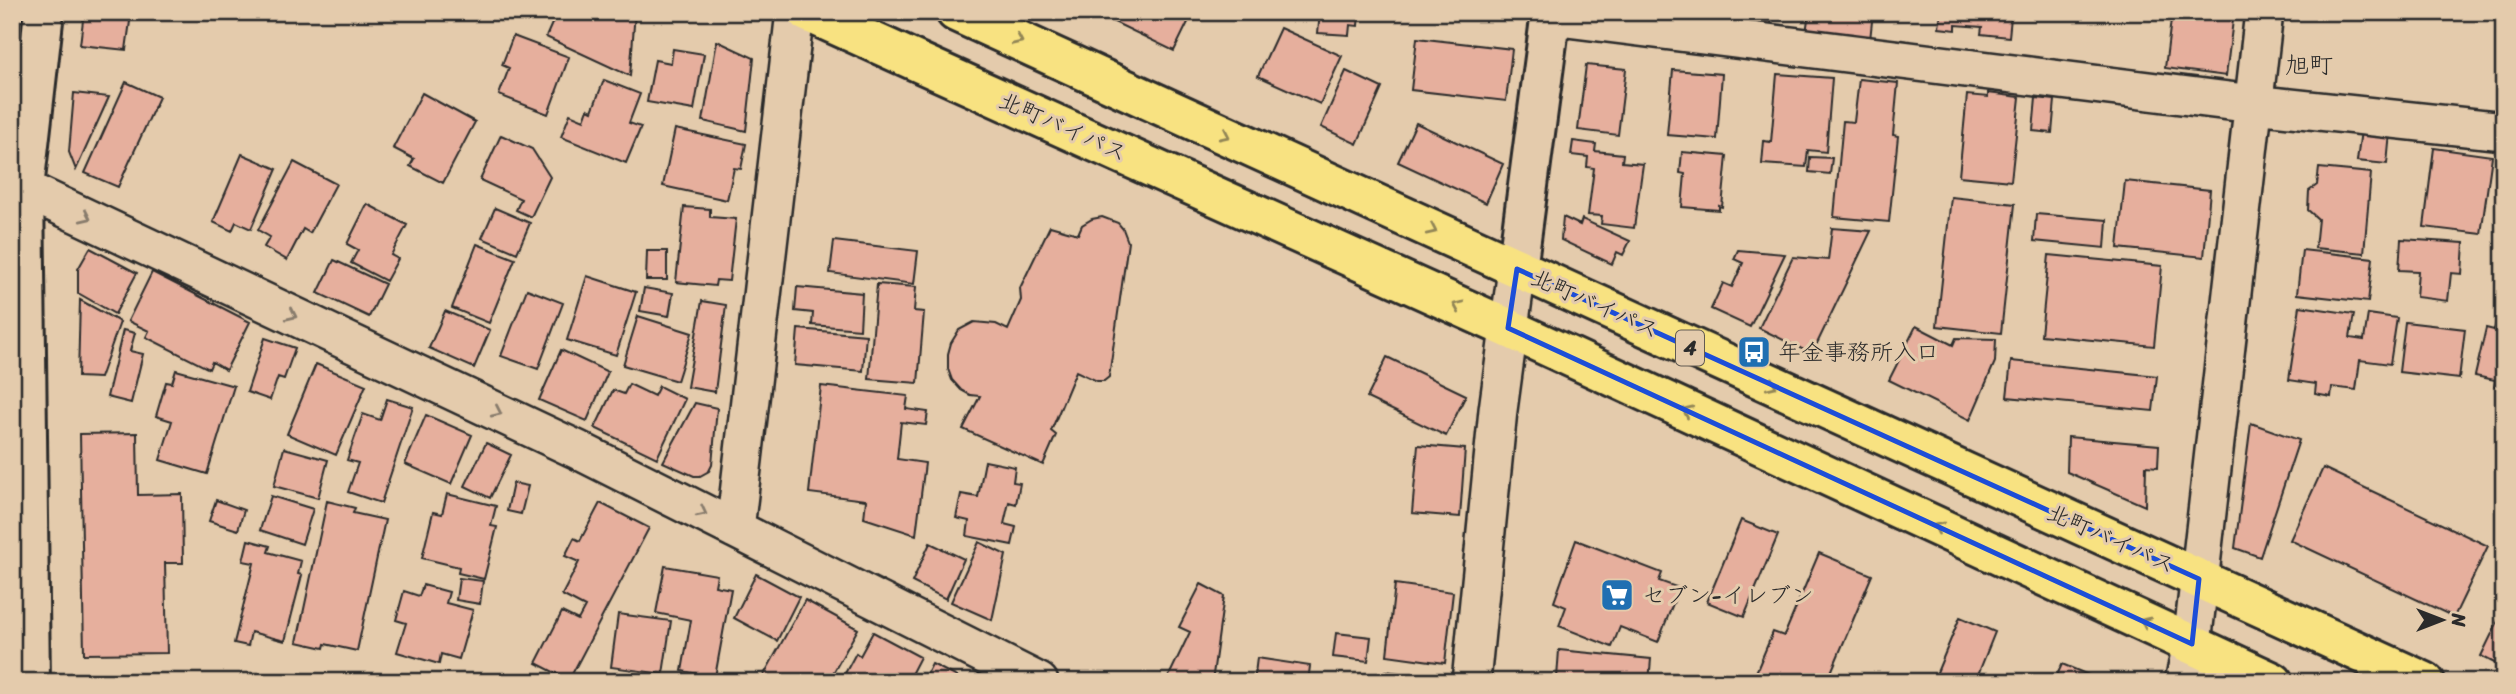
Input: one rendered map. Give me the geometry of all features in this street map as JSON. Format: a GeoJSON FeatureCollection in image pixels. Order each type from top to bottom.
{"type":"FeatureCollection","features":[{"type":"Feature","properties":{"kind":"highway","name":"北町バイパス"},"geometry":{"type":"LineString","coordinates":[[807,12],[1508,328],[2273,682]]}},
{"type":"Feature","properties":{"kind":"highway","name":"北町バイパス"},"geometry":{"type":"LineString","coordinates":[[956,12],[2425,682]]}},
{"type":"Feature","properties":{"kind":"street"},"geometry":{"type":"LineString","coordinates":[[30,682],[18,185],[44,12]]}},
{"type":"Feature","properties":{"kind":"street"},"geometry":{"type":"LineString","coordinates":[[735,529],[795,12]]}},
{"type":"Feature","properties":{"kind":"street"},"geometry":{"type":"LineString","coordinates":[[2184,682],[2192,644],[2264,12]]}},
{"type":"Feature","properties":{"kind":"street"},"geometry":{"type":"LineString","coordinates":[[1471,682],[1508,328],[1551,14],[2253,104],[2504,131]]}},
{"type":"Feature","properties":{"kind":"street"},"geometry":{"type":"LineString","coordinates":[[18,185],[578,450],[1039,682]]}},
{"type":"Feature","properties":{"kind":"highlighted area"},"geometry":{"type":"Polygon","coordinates":[[[1517,269],[2199,579],[2192,644],[1508,328],[1517,269]]]}},
{"type":"Feature","properties":{"kind":"shaded area"},"geometry":{"type":"Polygon","coordinates":[[[679,676],[692,682],[86,682],[86,679],[679,676]]]}},
{"type":"Feature","properties":{"kind":"building"},"geometry":{"type":"Polygon","coordinates":[[[84,12],[136,12],[131,14],[126,50],[80,45],[84,12]]]}},
{"type":"Feature","properties":{"kind":"building"},"geometry":{"type":"Polygon","coordinates":[[[557,12],[635,12],[630,76],[546,37],[557,12]]]}},
{"type":"Feature","properties":{"kind":"building"},"geometry":{"type":"Polygon","coordinates":[[[1116,12],[1193,12],[1174,51],[1112,21],[1116,12]]]}},
{"type":"Feature","properties":{"kind":"building"},"geometry":{"type":"Polygon","coordinates":[[[1320,12],[1359,12],[1358,26],[1350,25],[1349,35],[1318,33],[1320,12]]]}},
{"type":"Feature","properties":{"kind":"building"},"geometry":{"type":"Polygon","coordinates":[[[1728,12],[1773,12],[1771,24],[1727,17],[1728,12]]]}},
{"type":"Feature","properties":{"kind":"building"},"geometry":{"type":"Polygon","coordinates":[[[1809,12],[1873,12],[1870,40],[1806,33],[1809,12]]]}},
{"type":"Feature","properties":{"kind":"building"},"geometry":{"type":"Polygon","coordinates":[[[1941,12],[2008,12],[2011,17],[2009,37],[1981,34],[1982,27],[1956,25],[1956,30],[1939,28],[1941,12]]]}},
{"type":"Feature","properties":{"kind":"building"},"geometry":{"type":"Polygon","coordinates":[[[2172,12],[2234,12],[2226,76],[2165,68],[2172,12]]]}},
{"type":"Feature","properties":{"kind":"building"},"geometry":{"type":"Polygon","coordinates":[[[1280,28],[1342,56],[1320,104],[1258,76],[1280,28]]]}},
{"type":"Feature","properties":{"kind":"building"},"geometry":{"type":"Polygon","coordinates":[[[513,36],[569,57],[548,114],[499,95],[509,68],[502,65],[513,36]]]}},
{"type":"Feature","properties":{"kind":"building"},"geometry":{"type":"Polygon","coordinates":[[[1417,38],[1512,49],[1506,101],[1411,90],[1417,38]]]}},
{"type":"Feature","properties":{"kind":"building"},"geometry":{"type":"Polygon","coordinates":[[[717,41],[754,58],[746,131],[703,121],[717,41]]]}},
{"type":"Feature","properties":{"kind":"building"},"geometry":{"type":"Polygon","coordinates":[[[673,49],[704,54],[694,110],[647,102],[655,60],[671,63],[673,49]]]}},
{"type":"Feature","properties":{"kind":"building"},"geometry":{"type":"Polygon","coordinates":[[[1586,65],[1626,69],[1618,135],[1578,130],[1586,65]]]}},
{"type":"Feature","properties":{"kind":"building"},"geometry":{"type":"Polygon","coordinates":[[[1673,70],[1722,74],[1717,139],[1667,135],[1673,70]]]}},
{"type":"Feature","properties":{"kind":"building"},"geometry":{"type":"Polygon","coordinates":[[[1346,71],[1382,88],[1357,144],[1321,127],[1346,71]]]}},
{"type":"Feature","properties":{"kind":"building"},"geometry":{"type":"Polygon","coordinates":[[[1777,74],[1832,78],[1826,152],[1808,150],[1806,167],[1762,164],[1764,141],[1771,142],[1777,74]]]}},
{"type":"Feature","properties":{"kind":"building"},"geometry":{"type":"Polygon","coordinates":[[[1859,79],[1898,83],[1893,135],[1898,136],[1889,222],[1834,217],[1843,121],[1854,122],[1859,79]]]}},
{"type":"Feature","properties":{"kind":"building"},"geometry":{"type":"Polygon","coordinates":[[[604,80],[640,94],[629,123],[641,127],[626,163],[561,137],[570,114],[584,120],[588,109],[592,111],[604,80]]]}},
{"type":"Feature","properties":{"kind":"building"},"geometry":{"type":"Polygon","coordinates":[[[126,82],[159,97],[118,187],[85,173],[126,82]]]}},
{"type":"Feature","properties":{"kind":"building"},"geometry":{"type":"Polygon","coordinates":[[[74,93],[109,97],[76,170],[69,152],[74,93]]]}},
{"type":"Feature","properties":{"kind":"building"},"geometry":{"type":"Polygon","coordinates":[[[422,93],[475,122],[443,183],[410,166],[414,159],[393,148],[422,93]]]}},
{"type":"Feature","properties":{"kind":"building"},"geometry":{"type":"Polygon","coordinates":[[[1988,93],[2020,97],[2011,181],[1959,176],[1967,95],[1988,97],[1988,93]]]}},
{"type":"Feature","properties":{"kind":"building"},"geometry":{"type":"Polygon","coordinates":[[[2036,98],[2055,100],[2052,133],[2033,131],[2036,98]]]}},
{"type":"Feature","properties":{"kind":"building"},"geometry":{"type":"Polygon","coordinates":[[[1416,123],[1503,164],[1486,203],[1398,162],[1416,123]]]}},
{"type":"Feature","properties":{"kind":"building"},"geometry":{"type":"Polygon","coordinates":[[[675,129],[746,144],[741,169],[734,168],[727,200],[663,186],[675,129]]]}},
{"type":"Feature","properties":{"kind":"building"},"geometry":{"type":"Polygon","coordinates":[[[2361,130],[2390,133],[2387,164],[2357,161],[2361,130]]]}},
{"type":"Feature","properties":{"kind":"building"},"geometry":{"type":"Polygon","coordinates":[[[501,135],[532,149],[550,177],[531,217],[516,210],[521,199],[480,180],[501,135]]]}},
{"type":"Feature","properties":{"kind":"building"},"geometry":{"type":"Polygon","coordinates":[[[1573,141],[1596,144],[1595,151],[1623,154],[1622,162],[1643,164],[1634,228],[1601,224],[1602,216],[1588,215],[1594,168],[1587,167],[1588,157],[1571,155],[1573,141]]]}},
{"type":"Feature","properties":{"kind":"building"},"geometry":{"type":"Polygon","coordinates":[[[2434,148],[2492,156],[2481,234],[2424,227],[2434,148]]]}},
{"type":"Feature","properties":{"kind":"building"},"geometry":{"type":"Polygon","coordinates":[[[1682,152],[1727,156],[1722,207],[1719,206],[1719,210],[1682,207],[1685,174],[1680,173],[1682,152]]]}},
{"type":"Feature","properties":{"kind":"building"},"geometry":{"type":"Polygon","coordinates":[[[242,154],[277,169],[251,229],[236,222],[232,231],[213,222],[242,154]]]}},
{"type":"Feature","properties":{"kind":"building"},"geometry":{"type":"Polygon","coordinates":[[[1810,157],[1832,158],[1830,174],[1809,172],[1810,157]]]}},
{"type":"Feature","properties":{"kind":"building"},"geometry":{"type":"Polygon","coordinates":[[[294,162],[336,184],[310,233],[303,229],[287,260],[264,247],[270,237],[258,230],[294,162]]]}},
{"type":"Feature","properties":{"kind":"building"},"geometry":{"type":"Polygon","coordinates":[[[2319,168],[2371,173],[2364,253],[2315,248],[2318,219],[2308,210],[2309,191],[2317,185],[2319,168]]]}},
{"type":"Feature","properties":{"kind":"building"},"geometry":{"type":"Polygon","coordinates":[[[2125,181],[2210,190],[2204,257],[2118,248],[2125,181]]]}},
{"type":"Feature","properties":{"kind":"building"},"geometry":{"type":"Polygon","coordinates":[[[1951,197],[2015,204],[2001,333],[1937,326],[1951,197]]]}},
{"type":"Feature","properties":{"kind":"building"},"geometry":{"type":"Polygon","coordinates":[[[367,204],[407,225],[391,255],[398,259],[386,281],[351,263],[358,250],[347,244],[367,204]]]}},
{"type":"Feature","properties":{"kind":"building"},"geometry":{"type":"Polygon","coordinates":[[[684,207],[710,209],[710,217],[736,219],[729,281],[716,280],[715,286],[676,282],[684,207]]]}},
{"type":"Feature","properties":{"kind":"building"},"geometry":{"type":"Polygon","coordinates":[[[495,208],[530,223],[517,253],[482,238],[495,208]]]}},
{"type":"Feature","properties":{"kind":"building"},"geometry":{"type":"Polygon","coordinates":[[[2036,214],[2107,220],[2105,248],[2034,241],[2036,214]]]}},
{"type":"Feature","properties":{"kind":"building"},"geometry":{"type":"Polygon","coordinates":[[[1102,217],[1118,223],[1128,242],[1109,377],[1104,381],[1097,381],[1076,371],[1051,431],[1056,435],[1043,465],[963,429],[980,396],[961,390],[952,380],[948,369],[948,354],[959,330],[974,322],[996,324],[1008,330],[1021,300],[1020,288],[1050,226],[1078,234],[1082,225],[1102,217]]]}},
{"type":"Feature","properties":{"kind":"building"},"geometry":{"type":"Polygon","coordinates":[[[1563,217],[1580,225],[1582,219],[1630,241],[1623,255],[1617,252],[1612,264],[1561,240],[1563,217]]]}},
{"type":"Feature","properties":{"kind":"building"},"geometry":{"type":"Polygon","coordinates":[[[1832,228],[1871,231],[1812,354],[1759,328],[1793,257],[1828,260],[1832,228]]]}},
{"type":"Feature","properties":{"kind":"building"},"geometry":{"type":"Polygon","coordinates":[[[2401,239],[2464,243],[2462,274],[2451,273],[2448,301],[2416,297],[2418,271],[2399,270],[2401,239]]]}},
{"type":"Feature","properties":{"kind":"building"},"geometry":{"type":"Polygon","coordinates":[[[834,241],[918,251],[914,284],[830,273],[834,241]]]}},
{"type":"Feature","properties":{"kind":"building"},"geometry":{"type":"Polygon","coordinates":[[[477,244],[515,259],[489,323],[452,308],[477,244]]]}},
{"type":"Feature","properties":{"kind":"building"},"geometry":{"type":"Polygon","coordinates":[[[90,248],[137,273],[115,314],[78,293],[78,269],[90,248]]]}},
{"type":"Feature","properties":{"kind":"building"},"geometry":{"type":"Polygon","coordinates":[[[1738,250],[1785,254],[1750,327],[1711,309],[1723,283],[1732,287],[1743,263],[1734,259],[1738,250]]]}},
{"type":"Feature","properties":{"kind":"building"},"geometry":{"type":"Polygon","coordinates":[[[2302,250],[2373,258],[2368,302],[2297,294],[2302,250]]]}},
{"type":"Feature","properties":{"kind":"building"},"geometry":{"type":"Polygon","coordinates":[[[647,251],[667,251],[667,280],[646,280],[647,251]]]}},
{"type":"Feature","properties":{"kind":"building"},"geometry":{"type":"Polygon","coordinates":[[[2049,255],[2162,266],[2154,346],[2041,335],[2049,255]]]}},
{"type":"Feature","properties":{"kind":"building"},"geometry":{"type":"Polygon","coordinates":[[[334,260],[385,284],[369,317],[318,293],[334,260]]]}},
{"type":"Feature","properties":{"kind":"building"},"geometry":{"type":"Polygon","coordinates":[[[152,272],[250,322],[226,370],[212,362],[209,369],[146,337],[149,331],[128,321],[152,272]]]}},
{"type":"Feature","properties":{"kind":"building"},"geometry":{"type":"Polygon","coordinates":[[[587,276],[636,292],[616,355],[567,340],[587,276]]]}},
{"type":"Feature","properties":{"kind":"building"},"geometry":{"type":"Polygon","coordinates":[[[877,284],[916,287],[914,311],[924,312],[918,383],[869,379],[877,284]]]}},
{"type":"Feature","properties":{"kind":"building"},"geometry":{"type":"Polygon","coordinates":[[[797,287],[862,293],[860,329],[812,325],[813,313],[795,311],[797,287]]]}},
{"type":"Feature","properties":{"kind":"building"},"geometry":{"type":"Polygon","coordinates":[[[644,288],[673,293],[669,316],[640,311],[644,288]]]}},
{"type":"Feature","properties":{"kind":"building"},"geometry":{"type":"Polygon","coordinates":[[[527,289],[563,303],[538,369],[501,356],[527,289]]]}},
{"type":"Feature","properties":{"kind":"building"},"geometry":{"type":"Polygon","coordinates":[[[80,300],[120,322],[100,378],[78,377],[80,300]]]}},
{"type":"Feature","properties":{"kind":"building"},"geometry":{"type":"Polygon","coordinates":[[[702,301],[726,305],[715,392],[687,387],[702,301]]]}},
{"type":"Feature","properties":{"kind":"building"},"geometry":{"type":"Polygon","coordinates":[[[2300,306],[2354,314],[2350,338],[2364,340],[2368,314],[2397,318],[2390,364],[2360,360],[2356,390],[2332,387],[2331,397],[2315,394],[2316,384],[2289,380],[2300,306]]]}},
{"type":"Feature","properties":{"kind":"building"},"geometry":{"type":"Polygon","coordinates":[[[445,311],[490,330],[474,368],[429,348],[445,311]]]}},
{"type":"Feature","properties":{"kind":"building"},"geometry":{"type":"Polygon","coordinates":[[[638,316],[692,333],[677,381],[623,365],[638,316]]]}},
{"type":"Feature","properties":{"kind":"building"},"geometry":{"type":"Polygon","coordinates":[[[2497,320],[2504,322],[2504,389],[2494,387],[2495,380],[2475,376],[2486,328],[2494,330],[2497,320]]]}},
{"type":"Feature","properties":{"kind":"building"},"geometry":{"type":"Polygon","coordinates":[[[2405,322],[2465,329],[2459,379],[2399,372],[2405,322]]]}},
{"type":"Feature","properties":{"kind":"building"},"geometry":{"type":"Polygon","coordinates":[[[1916,326],[1953,345],[1956,338],[1996,339],[1995,362],[1970,420],[1889,380],[1916,326]]]}},
{"type":"Feature","properties":{"kind":"building"},"geometry":{"type":"Polygon","coordinates":[[[798,329],[866,335],[863,371],[795,365],[798,329]]]}},
{"type":"Feature","properties":{"kind":"building"},"geometry":{"type":"Polygon","coordinates":[[[123,330],[135,333],[130,351],[143,354],[131,403],[107,397],[123,330]]]}},
{"type":"Feature","properties":{"kind":"building"},"geometry":{"type":"Polygon","coordinates":[[[265,338],[295,348],[284,379],[278,377],[270,400],[247,392],[265,338]]]}},
{"type":"Feature","properties":{"kind":"building"},"geometry":{"type":"Polygon","coordinates":[[[561,350],[608,372],[587,421],[539,400],[561,350]]]}},
{"type":"Feature","properties":{"kind":"building"},"geometry":{"type":"Polygon","coordinates":[[[1387,357],[1466,395],[1446,436],[1367,398],[1387,357]]]}},
{"type":"Feature","properties":{"kind":"building"},"geometry":{"type":"Polygon","coordinates":[[[2011,361],[2157,376],[2153,411],[2007,397],[2011,361]]]}},
{"type":"Feature","properties":{"kind":"building"},"geometry":{"type":"Polygon","coordinates":[[[316,364],[366,385],[336,455],[287,434],[316,364]]]}},
{"type":"Feature","properties":{"kind":"building"},"geometry":{"type":"Polygon","coordinates":[[[176,370],[234,386],[207,474],[160,460],[172,421],[156,416],[166,382],[172,383],[176,370]]]}},
{"type":"Feature","properties":{"kind":"building"},"geometry":{"type":"Polygon","coordinates":[[[629,384],[654,396],[659,386],[685,399],[657,458],[595,428],[613,390],[624,394],[629,384]]]}},
{"type":"Feature","properties":{"kind":"building"},"geometry":{"type":"Polygon","coordinates":[[[821,386],[908,396],[906,409],[928,412],[926,425],[901,422],[897,459],[925,463],[916,535],[864,518],[866,500],[809,493],[821,386]]]}},
{"type":"Feature","properties":{"kind":"building"},"geometry":{"type":"Polygon","coordinates":[[[387,399],[413,407],[381,503],[348,492],[358,463],[347,460],[363,414],[380,420],[387,399]]]}},
{"type":"Feature","properties":{"kind":"building"},"geometry":{"type":"Polygon","coordinates":[[[695,403],[717,408],[712,465],[709,471],[700,476],[694,476],[663,462],[695,403]]]}},
{"type":"Feature","properties":{"kind":"building"},"geometry":{"type":"Polygon","coordinates":[[[426,415],[472,435],[451,484],[405,464],[426,415]]]}},
{"type":"Feature","properties":{"kind":"building"},"geometry":{"type":"Polygon","coordinates":[[[2251,423],[2299,440],[2260,557],[2235,548],[2251,423]]]}},
{"type":"Feature","properties":{"kind":"building"},"geometry":{"type":"Polygon","coordinates":[[[137,433],[138,495],[182,494],[183,563],[165,563],[167,653],[84,654],[80,434],[137,433]]]}},
{"type":"Feature","properties":{"kind":"building"},"geometry":{"type":"Polygon","coordinates":[[[2068,437],[2159,445],[2158,467],[2146,466],[2145,506],[2067,472],[2068,437]]]}},
{"type":"Feature","properties":{"kind":"building"},"geometry":{"type":"Polygon","coordinates":[[[486,443],[511,455],[490,498],[465,486],[486,443]]]}},
{"type":"Feature","properties":{"kind":"building"},"geometry":{"type":"Polygon","coordinates":[[[1418,445],[1465,449],[1460,517],[1412,513],[1418,445]]]}},
{"type":"Feature","properties":{"kind":"building"},"geometry":{"type":"Polygon","coordinates":[[[284,448],[328,460],[318,498],[274,486],[284,448]]]}},
{"type":"Feature","properties":{"kind":"building"},"geometry":{"type":"Polygon","coordinates":[[[985,461],[1015,467],[1013,482],[1020,483],[1016,504],[1009,502],[1004,524],[1016,527],[1012,545],[967,536],[969,521],[956,518],[961,494],[978,497],[985,461]]]}},
{"type":"Feature","properties":{"kind":"building"},"geometry":{"type":"Polygon","coordinates":[[[2323,468],[2488,546],[2454,617],[2290,540],[2323,468]]]}},
{"type":"Feature","properties":{"kind":"building"},"geometry":{"type":"Polygon","coordinates":[[[513,483],[528,486],[521,514],[507,511],[513,483]]]}},
{"type":"Feature","properties":{"kind":"building"},"geometry":{"type":"Polygon","coordinates":[[[447,494],[496,506],[491,526],[497,527],[484,579],[458,573],[459,567],[422,558],[433,512],[442,514],[447,494]]]}},
{"type":"Feature","properties":{"kind":"building"},"geometry":{"type":"Polygon","coordinates":[[[271,496],[313,509],[302,544],[260,530],[271,496]]]}},
{"type":"Feature","properties":{"kind":"building"},"geometry":{"type":"Polygon","coordinates":[[[216,500],[244,510],[238,530],[209,521],[216,500]]]}},
{"type":"Feature","properties":{"kind":"building"},"geometry":{"type":"Polygon","coordinates":[[[327,501],[355,508],[353,513],[385,520],[357,651],[325,644],[324,648],[297,642],[327,501]]]}},
{"type":"Feature","properties":{"kind":"building"},"geometry":{"type":"Polygon","coordinates":[[[600,503],[649,528],[569,680],[536,663],[562,612],[578,620],[585,607],[562,595],[579,562],[565,556],[574,538],[580,541],[600,503]]]}},
{"type":"Feature","properties":{"kind":"building"},"geometry":{"type":"Polygon","coordinates":[[[1741,520],[1778,535],[1744,617],[1707,602],[1741,520]]]}},
{"type":"Feature","properties":{"kind":"building"},"geometry":{"type":"Polygon","coordinates":[[[248,540],[270,546],[268,552],[301,561],[298,574],[302,575],[285,641],[251,632],[248,646],[234,643],[254,563],[243,561],[248,540]]]}},
{"type":"Feature","properties":{"kind":"building","name":"セブン-イレブン"},"geometry":{"type":"Polygon","coordinates":[[[1576,540],[1662,573],[1659,581],[1679,588],[1658,642],[1620,627],[1612,647],[1559,626],[1566,607],[1554,602],[1576,540]]]}},
{"type":"Feature","properties":{"kind":"building"},"geometry":{"type":"Polygon","coordinates":[[[979,542],[1006,555],[992,620],[951,602],[979,542]]]}},
{"type":"Feature","properties":{"kind":"building"},"geometry":{"type":"Polygon","coordinates":[[[930,543],[964,559],[946,599],[912,582],[930,543]]]}},
{"type":"Feature","properties":{"kind":"building"},"geometry":{"type":"Polygon","coordinates":[[[1819,553],[1872,575],[1827,682],[1752,682],[1773,632],[1784,636],[1819,553]]]}},
{"type":"Feature","properties":{"kind":"building"},"geometry":{"type":"Polygon","coordinates":[[[665,566],[717,575],[715,586],[731,589],[715,677],[682,671],[691,620],[656,613],[665,566]]]}},
{"type":"Feature","properties":{"kind":"building"},"geometry":{"type":"Polygon","coordinates":[[[756,574],[799,597],[777,641],[734,618],[756,574]]]}},
{"type":"Feature","properties":{"kind":"building"},"geometry":{"type":"Polygon","coordinates":[[[459,578],[483,581],[480,604],[456,600],[459,578]]]}},
{"type":"Feature","properties":{"kind":"building"},"geometry":{"type":"Polygon","coordinates":[[[1201,584],[1224,596],[1212,682],[1166,682],[1190,632],[1179,627],[1201,584]]]}},
{"type":"Feature","properties":{"kind":"building"},"geometry":{"type":"Polygon","coordinates":[[[1395,584],[1453,592],[1445,663],[1387,655],[1395,584]]]}},
{"type":"Feature","properties":{"kind":"building"},"geometry":{"type":"Polygon","coordinates":[[[423,585],[449,592],[446,603],[473,610],[459,659],[441,654],[439,664],[397,652],[406,623],[396,620],[404,591],[419,596],[423,585]]]}},
{"type":"Feature","properties":{"kind":"building"},"geometry":{"type":"Polygon","coordinates":[[[805,600],[858,629],[828,682],[760,682],[805,600]]]}},
{"type":"Feature","properties":{"kind":"building"},"geometry":{"type":"Polygon","coordinates":[[[2502,613],[2504,614],[2504,668],[2481,656],[2502,613]]]}},
{"type":"Feature","properties":{"kind":"building"},"geometry":{"type":"Polygon","coordinates":[[[618,614],[671,621],[663,674],[611,667],[618,614]]]}},
{"type":"Feature","properties":{"kind":"building"},"geometry":{"type":"Polygon","coordinates":[[[1960,617],[1995,632],[1975,682],[1933,682],[1960,617]]]}},
{"type":"Feature","properties":{"kind":"building"},"geometry":{"type":"Polygon","coordinates":[[[873,632],[920,657],[907,682],[846,682],[842,679],[856,653],[860,656],[873,632]]]}},
{"type":"Feature","properties":{"kind":"building"},"geometry":{"type":"Polygon","coordinates":[[[1336,633],[1371,637],[1368,661],[1333,657],[1336,633]]]}},
{"type":"Feature","properties":{"kind":"building"},"geometry":{"type":"Polygon","coordinates":[[[1559,650],[1651,659],[1649,682],[1571,682],[1571,679],[1557,678],[1559,650]]]}},
{"type":"Feature","properties":{"kind":"building"},"geometry":{"type":"Polygon","coordinates":[[[1257,658],[1310,666],[1308,682],[1254,682],[1257,658]]]}},
{"type":"Feature","properties":{"kind":"building"},"geometry":{"type":"Polygon","coordinates":[[[932,664],[967,682],[923,682],[932,664]]]}},
{"type":"Feature","properties":{"kind":"building"},"geometry":{"type":"Polygon","coordinates":[[[2062,664],[2105,682],[2054,682],[2062,664]]]}},
{"type":"Feature","properties":{"kind":"building"},"geometry":{"type":"Polygon","coordinates":[[[1385,671],[1444,679],[1443,682],[1384,682],[1385,671]]]}},
{"type":"Feature","properties":{"kind":"place","name":"年金事務所入口"},"geometry":{"type":"Point","coordinates":[1754,352]}},
{"type":"Feature","properties":{"kind":"place","name":"セブン-イレブン"},"geometry":{"type":"Point","coordinates":[1617,595]}},
{"type":"Feature","properties":{"kind":"district","name":"旭町"},"geometry":{"type":"Point","coordinates":[2309,65]}}]}
